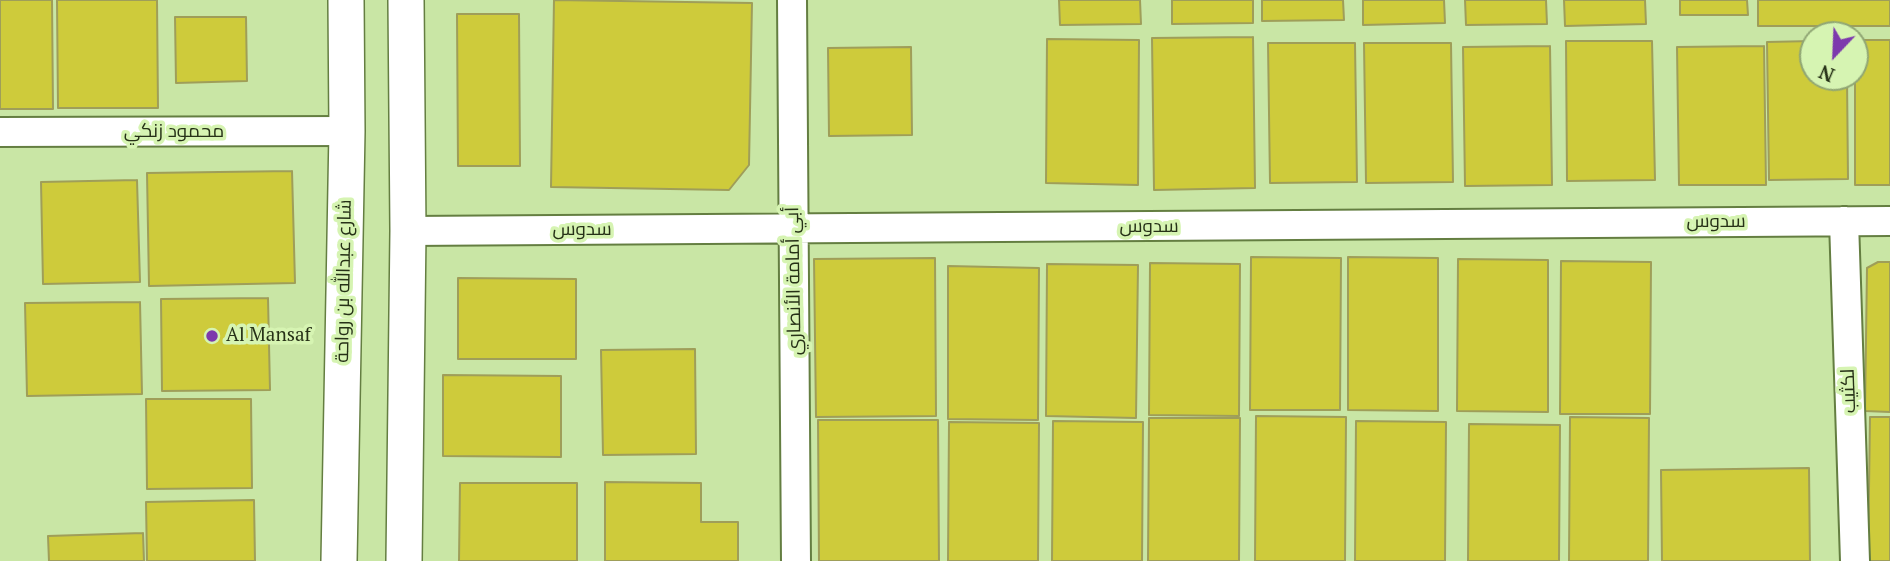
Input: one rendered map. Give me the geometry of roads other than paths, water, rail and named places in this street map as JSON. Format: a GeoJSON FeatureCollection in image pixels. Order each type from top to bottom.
{"type":"FeatureCollection","features":[{"type":"Feature","properties":{"kind":"street","name":"شارع عبدالله بن رواحة"},"geometry":{"type":"LineString","coordinates":[[339,561],[347,131],[346,0]]}},
{"type":"Feature","properties":{"kind":"street"},"geometry":{"type":"LineString","coordinates":[[404,561],[408,231],[406,0]]}},
{"type":"Feature","properties":{"kind":"street","name":"أبي أمامة الأنصاري"},"geometry":{"type":"LineString","coordinates":[[792,0],[796,561]]}},
{"type":"Feature","properties":{"kind":"street","name":"محمود زنكي"},"geometry":{"type":"LineString","coordinates":[[0,132],[347,131]]}},
{"type":"Feature","properties":{"kind":"street","name":"لكثيب"},"geometry":{"type":"LineString","coordinates":[[1844,221],[1855,561]]}},
{"type":"Feature","properties":{"kind":"street","name":"سدوس"},"geometry":{"type":"LineString","coordinates":[[408,231],[1890,221]]}},
{"type":"Feature","properties":{"kind":"place","name":"Al Mansaf"},"geometry":{"type":"Point","coordinates":[212,336]}}]}
